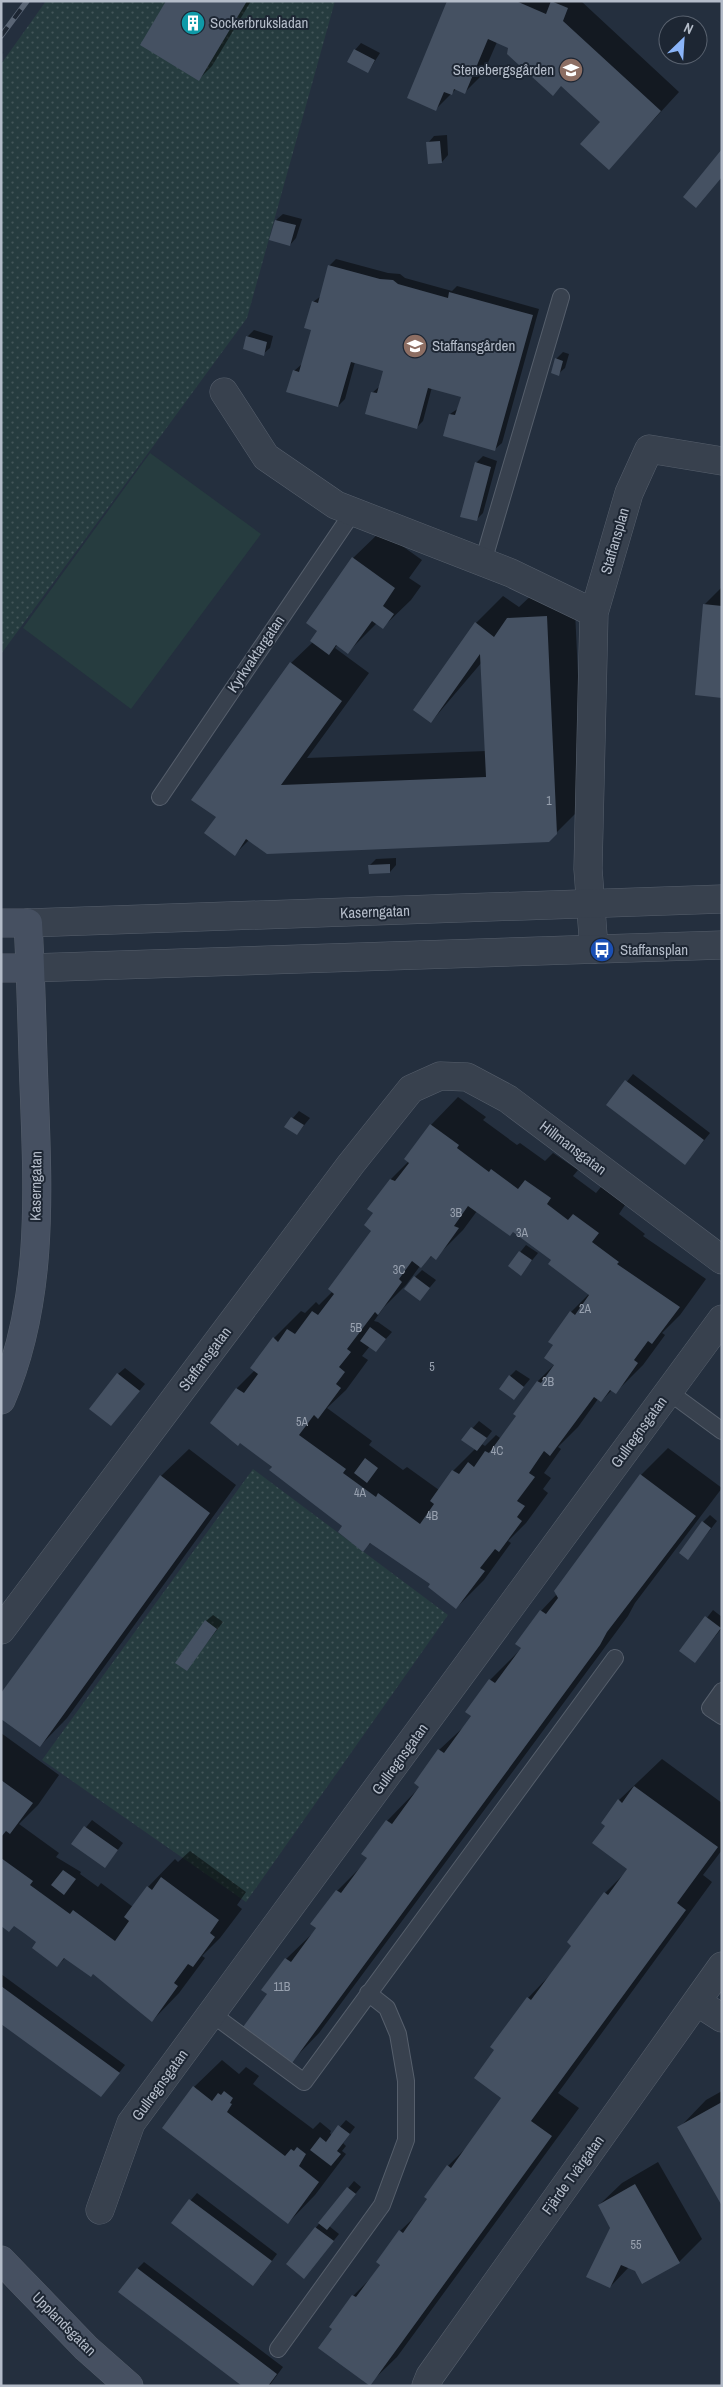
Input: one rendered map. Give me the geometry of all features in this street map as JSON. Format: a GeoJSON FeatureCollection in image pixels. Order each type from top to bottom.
{"type":"FeatureCollection","features":[{"type":"Feature","properties":{"kind":"main road","name":"Kaserngatan"},"geometry":{"type":"LineString","coordinates":[[1,923],[28,923],[36,1140],[34,1272],[29,1312],[18,1356],[1,1400]]}},
{"type":"Feature","properties":{"kind":"main road"},"geometry":{"type":"LineString","coordinates":[[1,968],[30,968]]}},
{"type":"Feature","properties":{"kind":"main road","name":"Upplandsgatan"},"geometry":{"type":"LineString","coordinates":[[1,2260],[86,2348],[129,2386]]}},
{"type":"Feature","properties":{"kind":"street"},"geometry":{"type":"LineString","coordinates":[[224,392],[266,457],[336,505],[483,562],[594,613]]}},
{"type":"Feature","properties":{"kind":"street","name":"Staffansplan"},"geometry":{"type":"LineString","coordinates":[[594,950],[588,869],[594,613],[629,492],[650,449],[722,461]]}},
{"type":"Feature","properties":{"kind":"street","name":"Kaserngatan"},"geometry":{"type":"LineString","coordinates":[[28,923],[722,899]]}},
{"type":"Feature","properties":{"kind":"street"},"geometry":{"type":"LineString","coordinates":[[30,968],[722,945]]}},
{"type":"Feature","properties":{"kind":"street","name":"Hillmansgatan"},"geometry":{"type":"LineString","coordinates":[[411,1089],[440,1076],[467,1077],[508,1099],[722,1260]]}},
{"type":"Feature","properties":{"kind":"street","name":"Staffansgatan"},"geometry":{"type":"LineString","coordinates":[[1,1630],[357,1156],[411,1089]]}},
{"type":"Feature","properties":{"kind":"street","name":"Gullregnsgatan"},"geometry":{"type":"LineString","coordinates":[[100,2210],[131,2123],[722,1319]]}},
{"type":"Feature","properties":{"kind":"street","name":"Fjärde Tvärgatan"},"geometry":{"type":"LineString","coordinates":[[426,2386],[430,2376],[722,1966]]}},
{"type":"Feature","properties":{"kind":"street"},"geometry":{"type":"LineString","coordinates":[[697,2002],[722,2018]]}},
{"type":"Feature","properties":{"kind":"lane"},"geometry":{"type":"LineString","coordinates":[[483,562],[561,297]]}},
{"type":"Feature","properties":{"kind":"lane","name":"Kyrkvaktargatan"},"geometry":{"type":"LineString","coordinates":[[160,797],[353,512]]}},
{"type":"Feature","properties":{"kind":"lane"},"geometry":{"type":"LineString","coordinates":[[669,1392],[722,1431]]}},
{"type":"Feature","properties":{"kind":"lane"},"geometry":{"type":"LineString","coordinates":[[212,2014],[304,2082],[614,1658]]}},
{"type":"Feature","properties":{"kind":"lane"},"geometry":{"type":"LineString","coordinates":[[722,1691],[710,1708],[722,1716]]}},
{"type":"Feature","properties":{"kind":"lane"},"geometry":{"type":"LineString","coordinates":[[278,2350],[382,2205],[406,2140],[406,2081],[398,2034],[387,2008],[368,1992]]}},
{"type":"Feature","properties":{"kind":"green space"},"geometry":{"type":"Polygon","coordinates":[[[46,1],[335,1],[247,318],[1,654],[1,64],[46,1]]]}},
{"type":"Feature","properties":{"kind":"green space"},"geometry":{"type":"Polygon","coordinates":[[[150,453],[261,534],[131,709],[23,628],[150,453]]]}},
{"type":"Feature","properties":{"kind":"green space"},"geometry":{"type":"Polygon","coordinates":[[[253,1469],[448,1615],[246,1902],[42,1760],[253,1469]]]}},
{"type":"Feature","properties":{"kind":"building","name":"Sockerbruksladan"},"geometry":{"type":"Polygon","coordinates":[[[166,1],[247,1],[199,81],[140,45],[166,1]]]}},
{"type":"Feature","properties":{"kind":"building","name":"Stenebergsgården"},"geometry":{"type":"Polygon","coordinates":[[[447,1],[516,1],[546,14],[551,1],[568,8],[563,21],[661,111],[609,170],[580,144],[600,122],[561,86],[553,96],[507,54],[508,48],[488,39],[465,94],[454,89],[452,95],[444,92],[436,111],[407,98],[447,1]]]}},
{"type":"Feature","properties":{"kind":"building"},"geometry":{"type":"Polygon","coordinates":[[[354,49],[375,60],[368,73],[347,62],[354,49]]]}},
{"type":"Feature","properties":{"kind":"building"},"geometry":{"type":"Polygon","coordinates":[[[440,141],[442,163],[428,164],[426,142],[440,141]]]}},
{"type":"Feature","properties":{"kind":"building"},"geometry":{"type":"Polygon","coordinates":[[[722,149],[722,177],[696,208],[683,197],[722,149]]]}},
{"type":"Feature","properties":{"kind":"building"},"geometry":{"type":"Polygon","coordinates":[[[275,220],[296,225],[290,246],[269,240],[275,220]]]}},
{"type":"Feature","properties":{"kind":"building","name":"Staffansgården"},"geometry":{"type":"Polygon","coordinates":[[[328,265],[380,279],[393,280],[398,284],[448,298],[449,292],[533,315],[495,451],[443,436],[449,414],[455,415],[461,397],[428,388],[417,429],[365,414],[371,392],[377,393],[383,371],[351,362],[338,407],[286,392],[293,370],[299,372],[311,330],[304,328],[312,301],[318,303],[328,265]]]}},
{"type":"Feature","properties":{"kind":"building"},"geometry":{"type":"Polygon","coordinates":[[[246,336],[267,342],[264,356],[243,349],[246,336]]]}},
{"type":"Feature","properties":{"kind":"building"},"geometry":{"type":"Polygon","coordinates":[[[555,358],[563,361],[559,376],[551,373],[555,358]]]}},
{"type":"Feature","properties":{"kind":"building"},"geometry":{"type":"Polygon","coordinates":[[[475,462],[491,467],[477,521],[460,517],[475,462]]]}},
{"type":"Feature","properties":{"kind":"building"},"geometry":{"type":"Polygon","coordinates":[[[352,557],[395,588],[383,606],[394,614],[383,629],[372,621],[348,654],[336,645],[329,655],[310,641],[317,631],[306,623],[352,557]]]}},
{"type":"Feature","properties":{"kind":"building"},"geometry":{"type":"Polygon","coordinates":[[[703,604],[722,606],[722,698],[695,695],[703,604]]]}},
{"type":"Feature","properties":{"kind":"building"},"geometry":{"type":"Polygon","coordinates":[[[547,616],[557,834],[549,842],[267,854],[246,839],[235,856],[204,833],[216,817],[191,800],[290,662],[342,701],[281,785],[486,777],[480,654],[431,723],[413,710],[475,622],[494,637],[507,618],[547,616]]]}},
{"type":"Feature","properties":{"kind":"building"},"geometry":{"type":"Polygon","coordinates":[[[390,864],[390,873],[369,874],[368,865],[390,864]]]}},
{"type":"Feature","properties":{"kind":"building"},"geometry":{"type":"Polygon","coordinates":[[[625,1080],[704,1140],[685,1165],[606,1105],[625,1080]]]}},
{"type":"Feature","properties":{"kind":"building"},"geometry":{"type":"Polygon","coordinates":[[[291,1117],[304,1125],[297,1135],[284,1127],[291,1117]]]}},
{"type":"Feature","properties":{"kind":"building"},"geometry":{"type":"Polygon","coordinates":[[[430,1124],[459,1145],[457,1148],[489,1172],[491,1169],[518,1189],[525,1180],[551,1198],[547,1204],[568,1220],[573,1214],[599,1233],[592,1242],[619,1262],[617,1264],[680,1307],[652,1344],[648,1341],[634,1360],[638,1363],[616,1394],[610,1390],[601,1402],[594,1397],[550,1456],[544,1451],[529,1473],[535,1477],[517,1501],[525,1506],[517,1517],[522,1521],[499,1552],[495,1549],[480,1568],[485,1571],[456,1609],[428,1587],[430,1584],[370,1543],[363,1552],[338,1532],[342,1526],[269,1470],[272,1467],[240,1443],[238,1446],[210,1423],[236,1388],[244,1393],[258,1374],[250,1368],[273,1337],[278,1342],[287,1329],[295,1334],[312,1311],[318,1315],[334,1294],[328,1289],[371,1231],[364,1225],[373,1213],[367,1209],[390,1179],[395,1181],[409,1163],[404,1159],[430,1124]],[[468,1206],[454,1226],[459,1228],[436,1260],[431,1256],[421,1268],[412,1261],[399,1279],[402,1282],[378,1315],[375,1312],[347,1349],[351,1352],[339,1367],[345,1372],[336,1384],[341,1388],[318,1419],[314,1415],[299,1435],[346,1469],[343,1473],[376,1497],[378,1493],[420,1524],[434,1504],[430,1501],[452,1470],[459,1474],[468,1462],[474,1467],[485,1451],[489,1453],[516,1416],[513,1414],[537,1381],[541,1383],[554,1365],[544,1358],[553,1345],[548,1342],[570,1311],[575,1315],[589,1295],[548,1264],[551,1260],[513,1232],[510,1236],[468,1206]]]}},
{"type":"Feature","properties":{"kind":"building"},"geometry":{"type":"Polygon","coordinates":[[[519,1251],[532,1260],[521,1276],[508,1266],[519,1251]]]}},
{"type":"Feature","properties":{"kind":"building"},"geometry":{"type":"Polygon","coordinates":[[[414,1276],[430,1288],[420,1301],[404,1289],[414,1276]]]}},
{"type":"Feature","properties":{"kind":"building"},"geometry":{"type":"Polygon","coordinates":[[[370,1327],[386,1339],[376,1352],[360,1341],[370,1327]]]}},
{"type":"Feature","properties":{"kind":"building"},"geometry":{"type":"Polygon","coordinates":[[[117,1373],[140,1391],[111,1426],[89,1409],[117,1373]]]}},
{"type":"Feature","properties":{"kind":"building"},"geometry":{"type":"Polygon","coordinates":[[[509,1375],[524,1387],[514,1400],[499,1389],[509,1375]]]}},
{"type":"Feature","properties":{"kind":"building"},"geometry":{"type":"Polygon","coordinates":[[[471,1427],[487,1438],[477,1451],[461,1440],[471,1427]]]}},
{"type":"Feature","properties":{"kind":"building"},"geometry":{"type":"Polygon","coordinates":[[[365,1458],[378,1468],[367,1483],[354,1473],[365,1458]]]}},
{"type":"Feature","properties":{"kind":"building"},"geometry":{"type":"Polygon","coordinates":[[[640,1474],[696,1516],[607,1632],[600,1645],[292,2063],[243,2027],[267,1994],[261,1990],[285,1958],[291,1962],[316,1928],[310,1924],[336,1890],[341,1893],[367,1858],[361,1854],[386,1820],[392,1824],[419,1787],[414,1783],[438,1749],[444,1753],[471,1716],[465,1712],[489,1679],[495,1683],[521,1648],[515,1644],[540,1610],[546,1614],[558,1598],[554,1591],[640,1474]]]}},
{"type":"Feature","properties":{"kind":"building"},"geometry":{"type":"Polygon","coordinates":[[[160,1475],[210,1513],[40,1747],[1,1719],[1,1693],[160,1475]]]}},
{"type":"Feature","properties":{"kind":"building"},"geometry":{"type":"Polygon","coordinates":[[[702,1521],[711,1528],[688,1560],[679,1553],[702,1521]]]}},
{"type":"Feature","properties":{"kind":"building"},"geometry":{"type":"Polygon","coordinates":[[[705,1616],[721,1628],[695,1663],[679,1651],[705,1616]]]}},
{"type":"Feature","properties":{"kind":"building"},"geometry":{"type":"Polygon","coordinates":[[[205,1620],[217,1629],[187,1671],[175,1663],[205,1620]]]}},
{"type":"Feature","properties":{"kind":"building"},"geometry":{"type":"Polygon","coordinates":[[[1,1780],[33,1803],[10,1834],[6,1831],[1,1837],[1,1780]]]}},
{"type":"Feature","properties":{"kind":"building"},"geometry":{"type":"Polygon","coordinates":[[[634,1786],[718,1847],[677,1903],[686,1910],[531,2121],[552,2136],[370,2386],[318,2348],[332,2329],[329,2327],[352,2295],[356,2297],[380,2265],[376,2262],[399,2230],[403,2233],[427,2199],[424,2197],[447,2165],[451,2168],[501,2098],[474,2078],[494,2050],[490,2047],[527,1997],[531,2000],[571,1946],[567,1942],[604,1892],[608,1895],[627,1869],[592,1843],[605,1826],[601,1823],[618,1799],[622,1803],[634,1786]]]}},
{"type":"Feature","properties":{"kind":"building"},"geometry":{"type":"Polygon","coordinates":[[[84,1826],[118,1850],[105,1868],[71,1844],[84,1826]]]}},
{"type":"Feature","properties":{"kind":"building"},"geometry":{"type":"Polygon","coordinates":[[[1,1858],[33,1881],[30,1885],[70,1914],[73,1910],[115,1941],[129,1921],[124,1917],[147,1886],[152,1890],[161,1877],[219,1920],[210,1933],[215,1937],[193,1967],[188,1964],[174,1983],[178,1986],[152,2022],[93,1974],[91,1977],[64,1958],[57,1967],[32,1948],[36,1942],[24,1933],[14,1926],[9,1932],[1,1926],[1,1858]]]}},
{"type":"Feature","properties":{"kind":"building"},"geometry":{"type":"Polygon","coordinates":[[[63,1870],[76,1879],[64,1895],[51,1885],[63,1870]]]}},
{"type":"Feature","properties":{"kind":"building"},"geometry":{"type":"Polygon","coordinates":[[[1,1986],[120,2073],[101,2097],[1,2024],[1,1986]]]}},
{"type":"Feature","properties":{"kind":"building"},"geometry":{"type":"Polygon","coordinates":[[[193,2086],[212,2101],[218,2093],[221,2095],[224,2091],[233,2098],[227,2112],[285,2156],[291,2149],[294,2151],[297,2147],[306,2154],[299,2166],[319,2182],[288,2224],[162,2128],[193,2086]]]}},
{"type":"Feature","properties":{"kind":"building"},"geometry":{"type":"Polygon","coordinates":[[[722,2102],[722,2206],[677,2127],[722,2102]]]}},
{"type":"Feature","properties":{"kind":"building"},"geometry":{"type":"Polygon","coordinates":[[[338,2125],[350,2134],[337,2151],[341,2154],[331,2166],[310,2150],[320,2137],[326,2142],[338,2125]]]}},
{"type":"Feature","properties":{"kind":"building"},"geometry":{"type":"Polygon","coordinates":[[[635,2184],[680,2263],[642,2284],[635,2271],[621,2265],[610,2288],[586,2277],[610,2228],[598,2205],[635,2184]]]}},
{"type":"Feature","properties":{"kind":"building"},"geometry":{"type":"Polygon","coordinates":[[[347,2187],[356,2194],[327,2230],[318,2223],[347,2187]]]}},
{"type":"Feature","properties":{"kind":"building"},"geometry":{"type":"Polygon","coordinates":[[[189,2199],[272,2261],[253,2286],[171,2223],[189,2199]]]}},
{"type":"Feature","properties":{"kind":"building"},"geometry":{"type":"Polygon","coordinates":[[[315,2227],[334,2241],[304,2279],[286,2264],[315,2227]]]}},
{"type":"Feature","properties":{"kind":"building"},"geometry":{"type":"Polygon","coordinates":[[[137,2268],[277,2374],[268,2386],[242,2386],[118,2292],[137,2268]]]}},
{"type":"Feature","properties":{"kind":"railway"},"geometry":{"type":"LineString","coordinates":[[1,36],[27,1]]}},
{"type":"Feature","properties":{"kind":"place","name":"Sockerbruksladan"},"geometry":{"type":"Point","coordinates":[193,23]}},
{"type":"Feature","properties":{"kind":"place","name":"Stenebergsgården"},"geometry":{"type":"Point","coordinates":[571,70]}},
{"type":"Feature","properties":{"kind":"place","name":"Staffansgården"},"geometry":{"type":"Point","coordinates":[415,346]}},
{"type":"Feature","properties":{"kind":"place","name":"Staffansplan"},"geometry":{"type":"Point","coordinates":[602,950]}}]}
